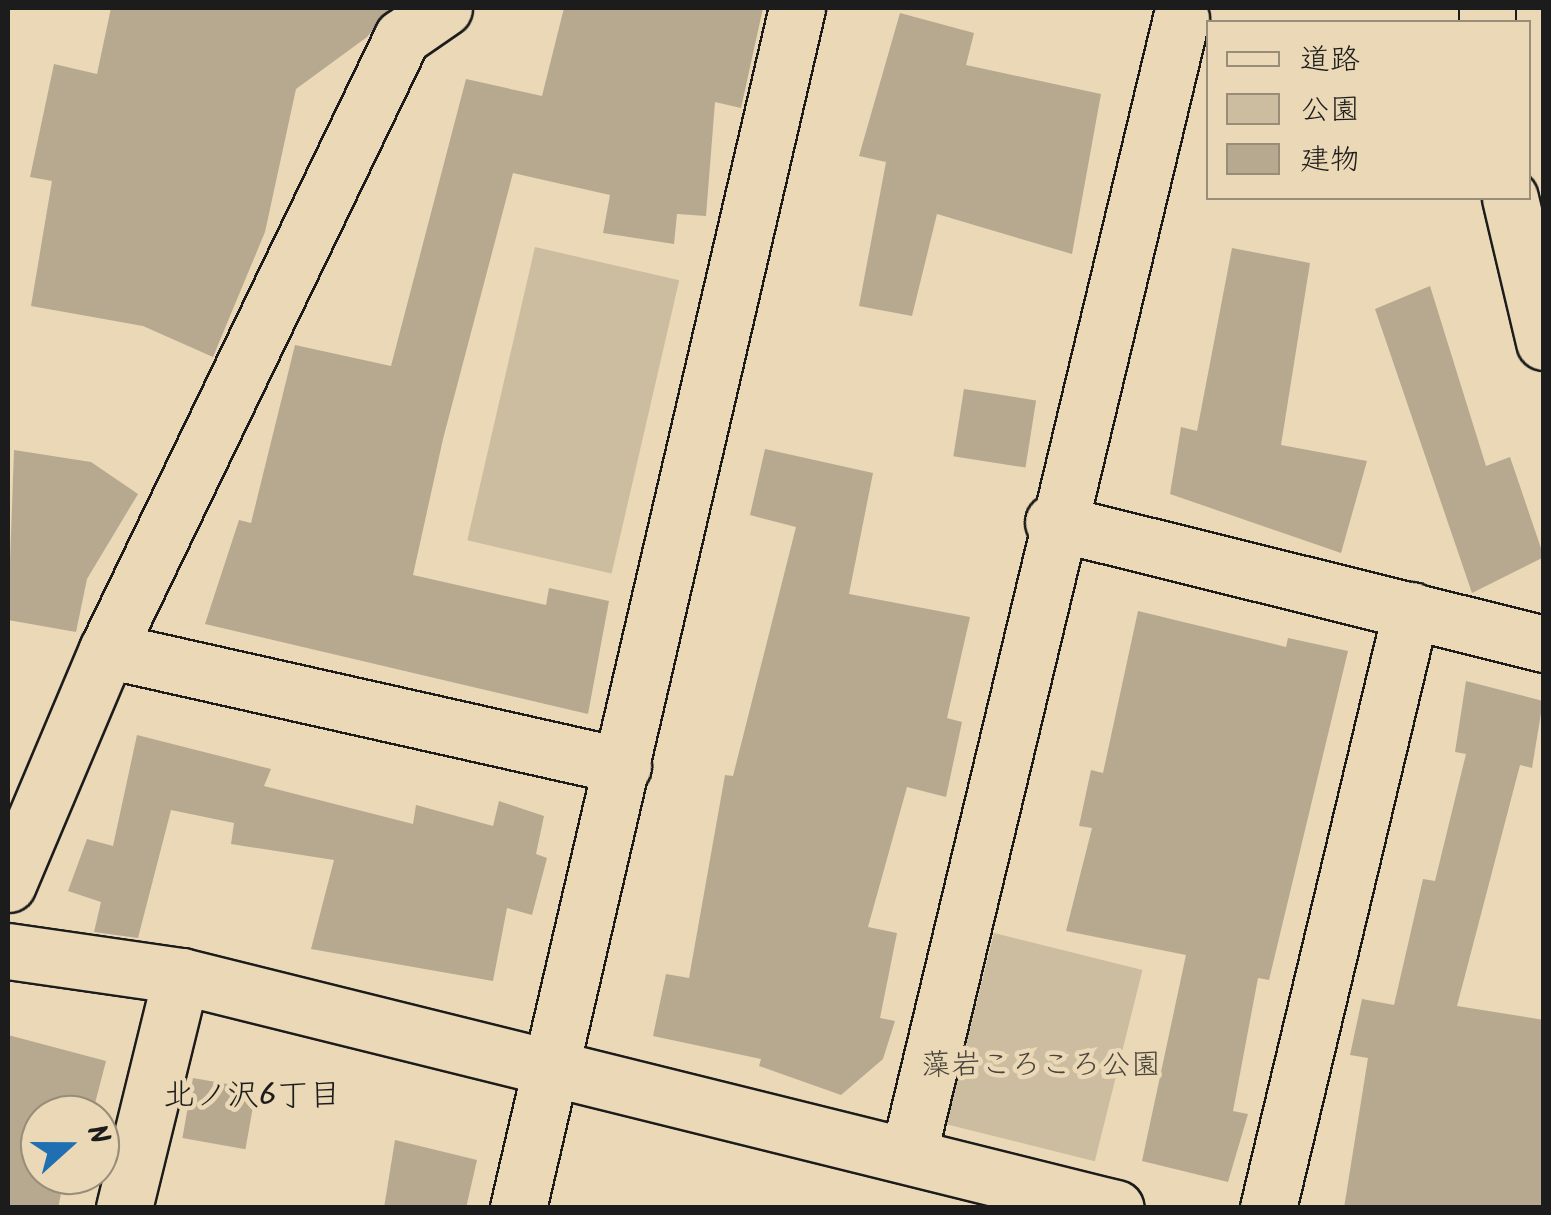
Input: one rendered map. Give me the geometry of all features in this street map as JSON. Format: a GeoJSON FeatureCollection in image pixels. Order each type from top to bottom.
{"type":"FeatureCollection","features":[{"type":"Feature","properties":{"kind":"street"},"geometry":{"type":"LineString","coordinates":[[8,884],[107,650],[402,36],[444,8]]}},
{"type":"Feature","properties":{"kind":"street"},"geometry":{"type":"LineString","coordinates":[[518,1208],[798,8]]}},
{"type":"Feature","properties":{"kind":"street"},"geometry":{"type":"LineString","coordinates":[[910,1152],[1053,522],[1176,17]]}},
{"type":"Feature","properties":{"kind":"street"},"geometry":{"type":"LineString","coordinates":[[1510,200],[1544,342]]}},
{"type":"Feature","properties":{"kind":"street"},"geometry":{"type":"LineString","coordinates":[[1053,522],[1544,644]]}},
{"type":"Feature","properties":{"kind":"street"},"geometry":{"type":"LineString","coordinates":[[1268,1208],[1412,610]]}},
{"type":"Feature","properties":{"kind":"street"},"geometry":{"type":"LineString","coordinates":[[107,650],[623,766]]}},
{"type":"Feature","properties":{"kind":"street"},"geometry":{"type":"LineString","coordinates":[[8,950],[181,976],[551,1073],[910,1152],[1116,1208]]}},
{"type":"Feature","properties":{"kind":"street"},"geometry":{"type":"LineString","coordinates":[[124,1208],[181,976]]}},
{"type":"Feature","properties":{"kind":"green space"},"geometry":{"type":"Polygon","coordinates":[[[535,247],[679,280],[611,574],[467,540],[535,247]]]}},
{"type":"Feature","properties":{"kind":"green space","name":"藻岩ころころ公園"},"geometry":{"type":"Polygon","coordinates":[[[994,933],[1142,970],[1095,1161],[946,1124],[994,933]]]}},
{"type":"Feature","properties":{"kind":"building"},"geometry":{"type":"Polygon","coordinates":[[[111,8],[390,8],[367,37],[296,89],[265,232],[213,357],[143,326],[31,306],[52,181],[30,177],[54,64],[97,74],[111,8]]]}},
{"type":"Feature","properties":{"kind":"building"},"geometry":{"type":"Polygon","coordinates":[[[564,8],[763,8],[741,108],[715,102],[706,216],[677,214],[674,244],[603,233],[610,195],[513,173],[443,439],[413,575],[546,605],[549,588],[609,601],[588,714],[205,624],[239,520],[251,523],[295,345],[391,366],[466,79],[542,96],[564,8]]]}},
{"type":"Feature","properties":{"kind":"building"},"geometry":{"type":"Polygon","coordinates":[[[900,13],[974,33],[966,65],[1101,94],[1072,254],[937,214],[912,316],[859,306],[886,162],[859,156],[900,13]]]}},
{"type":"Feature","properties":{"kind":"building"},"geometry":{"type":"Polygon","coordinates":[[[1232,248],[1310,263],[1281,445],[1367,461],[1341,553],[1170,494],[1181,427],[1197,431],[1232,248]]]}},
{"type":"Feature","properties":{"kind":"building"},"geometry":{"type":"Polygon","coordinates":[[[1430,286],[1486,466],[1510,457],[1544,557],[1472,593],[1375,309],[1430,286]]]}},
{"type":"Feature","properties":{"kind":"building"},"geometry":{"type":"Polygon","coordinates":[[[964,389],[1036,400],[1025,468],[953,456],[964,389]]]}},
{"type":"Feature","properties":{"kind":"building"},"geometry":{"type":"Polygon","coordinates":[[[765,449],[873,473],[849,594],[970,617],[947,718],[962,722],[946,797],[907,787],[868,927],[897,933],[880,1018],[895,1021],[883,1059],[841,1095],[759,1066],[761,1059],[653,1036],[666,974],[689,978],[725,775],[733,776],[796,527],[750,515],[765,449]]]}},
{"type":"Feature","properties":{"kind":"building"},"geometry":{"type":"Polygon","coordinates":[[[14,450],[91,462],[138,494],[87,579],[76,632],[8,620],[14,450]]]}},
{"type":"Feature","properties":{"kind":"building"},"geometry":{"type":"Polygon","coordinates":[[[1138,611],[1286,647],[1288,638],[1348,651],[1269,980],[1258,978],[1233,1111],[1248,1114],[1228,1182],[1142,1161],[1186,955],[1066,931],[1092,828],[1079,826],[1091,770],[1103,773],[1138,611]]]}},
{"type":"Feature","properties":{"kind":"building"},"geometry":{"type":"Polygon","coordinates":[[[1466,681],[1543,701],[1532,768],[1520,765],[1457,1006],[1544,1020],[1544,1208],[1344,1208],[1368,1058],[1350,1055],[1362,999],[1394,1005],[1423,879],[1435,881],[1466,754],[1455,752],[1466,681]]]}},
{"type":"Feature","properties":{"kind":"building"},"geometry":{"type":"Polygon","coordinates":[[[137,735],[271,769],[264,786],[413,824],[416,805],[493,826],[499,801],[544,816],[536,854],[547,858],[532,915],[507,908],[493,981],[311,949],[334,860],[231,844],[234,823],[171,810],[138,938],[94,932],[101,902],[68,891],[87,839],[113,846],[137,735]]]}},
{"type":"Feature","properties":{"kind":"building"},"geometry":{"type":"Polygon","coordinates":[[[8,1035],[106,1061],[97,1095],[20,1095],[20,1195],[61,1195],[58,1208],[8,1208],[8,1035]]]}},
{"type":"Feature","properties":{"kind":"building"},"geometry":{"type":"Polygon","coordinates":[[[193,1078],[256,1089],[245,1149],[182,1138],[193,1078]]]}},
{"type":"Feature","properties":{"kind":"building"},"geometry":{"type":"Polygon","coordinates":[[[395,1140],[477,1160],[466,1208],[384,1208],[395,1140]]]}},
{"type":"Feature","properties":{"kind":"district","name":"北ノ沢6丁目"},"geometry":{"type":"Point","coordinates":[252,1097]}}]}
